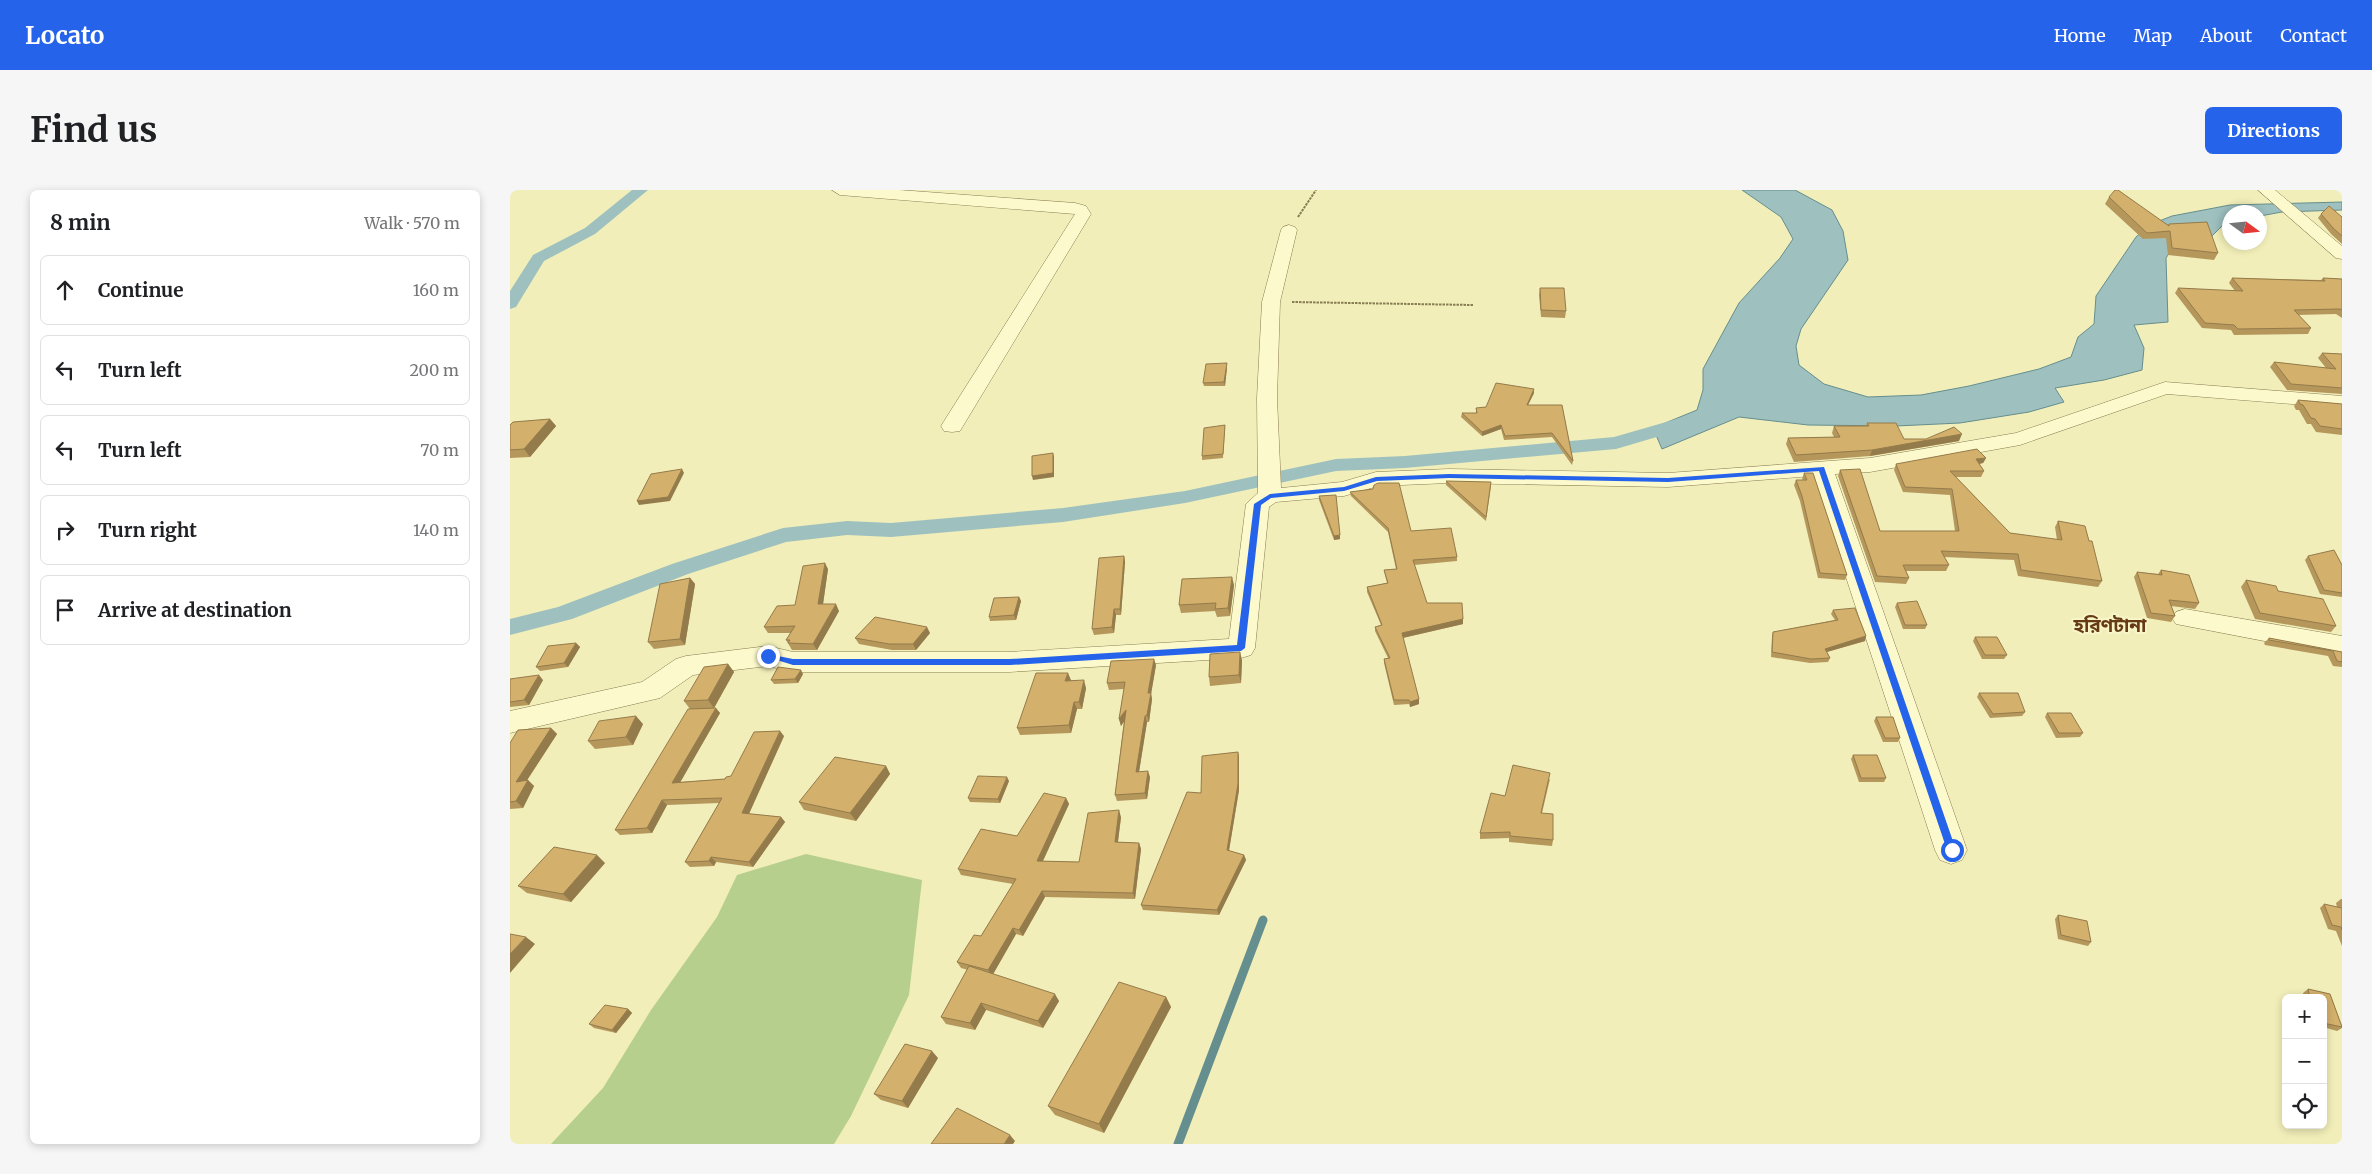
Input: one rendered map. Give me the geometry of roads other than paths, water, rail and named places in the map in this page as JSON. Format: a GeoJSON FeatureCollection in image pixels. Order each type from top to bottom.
{"type":"FeatureCollection","features":[{"type":"Feature","properties":{"kind":"street"},"geometry":{"type":"LineString","coordinates":[[840,190],[1075,208],[1083,214],[952,426]]}},
{"type":"Feature","properties":{"kind":"street"},"geometry":{"type":"LineString","coordinates":[[2269,193],[2342,254]]}},
{"type":"Feature","properties":{"kind":"street"},"geometry":{"type":"LineString","coordinates":[[1270,496],[1267,468],[1267,398],[1271,302],[1289,230]]}},
{"type":"Feature","properties":{"kind":"street"},"geometry":{"type":"LineString","coordinates":[[510,722],[650,691],[686,666],[768,656],[793,662],[1010,662],[1241,648],[1258,504],[1270,496],[1344,489],[1376,480],[1440,476],[1668,480],[1870,465],[2020,439],[2166,388],[2342,402]]}},
{"type":"Feature","properties":{"kind":"street"},"geometry":{"type":"LineString","coordinates":[[1822,468],[1952,850]]}},
{"type":"Feature","properties":{"kind":"street"},"geometry":{"type":"LineString","coordinates":[[2185,618],[2342,646]]}},
{"type":"Feature","properties":{"kind":"water"},"geometry":{"type":"Polygon","coordinates":[[[1742,190],[1795,190],[1832,210],[1843,231],[1848,260],[1801,329],[1796,346],[1799,365],[1824,384],[1868,397],[1921,395],[1969,386],[2039,369],[2071,357],[2078,337],[2094,324],[2096,296],[2136,237],[2149,225],[2172,216],[2222,207],[2222,226],[2208,240],[2172,249],[2166,258],[2168,322],[2134,325],[2144,348],[2142,370],[2104,380],[2055,388],[2064,402],[2029,412],[1960,423],[1896,426],[1808,425],[1739,417],[1662,449],[1653,428],[1697,410],[1703,390],[1703,369],[1739,303],[1780,258],[1793,239],[1781,217],[1742,190]]]}},
{"type":"Feature","properties":{"kind":"water"},"geometry":{"type":"Polygon","coordinates":[[[2342,202],[2342,210],[2282,212],[2267,215],[2267,205],[2230,205],[2342,202]]]}},
{"type":"Feature","properties":{"kind":"waterway"},"geometry":{"type":"LineString","coordinates":[[510,304],[538,258],[590,231],[641,190]]}},
{"type":"Feature","properties":{"kind":"waterway"},"geometry":{"type":"LineString","coordinates":[[510,627],[564,613],[680,569],[783,535],[847,528],[891,530],[1063,515],[1185,497],[1336,465],[1405,462],[1616,443],[1687,422]]}},
{"type":"Feature","properties":{"kind":"waterway"},"geometry":{"type":"LineString","coordinates":[[1178,1144],[1263,920]]}},
{"type":"Feature","properties":{"kind":"district","name":"হরিণটানা"},"geometry":{"type":"Point","coordinates":[2110,625]}}]}
